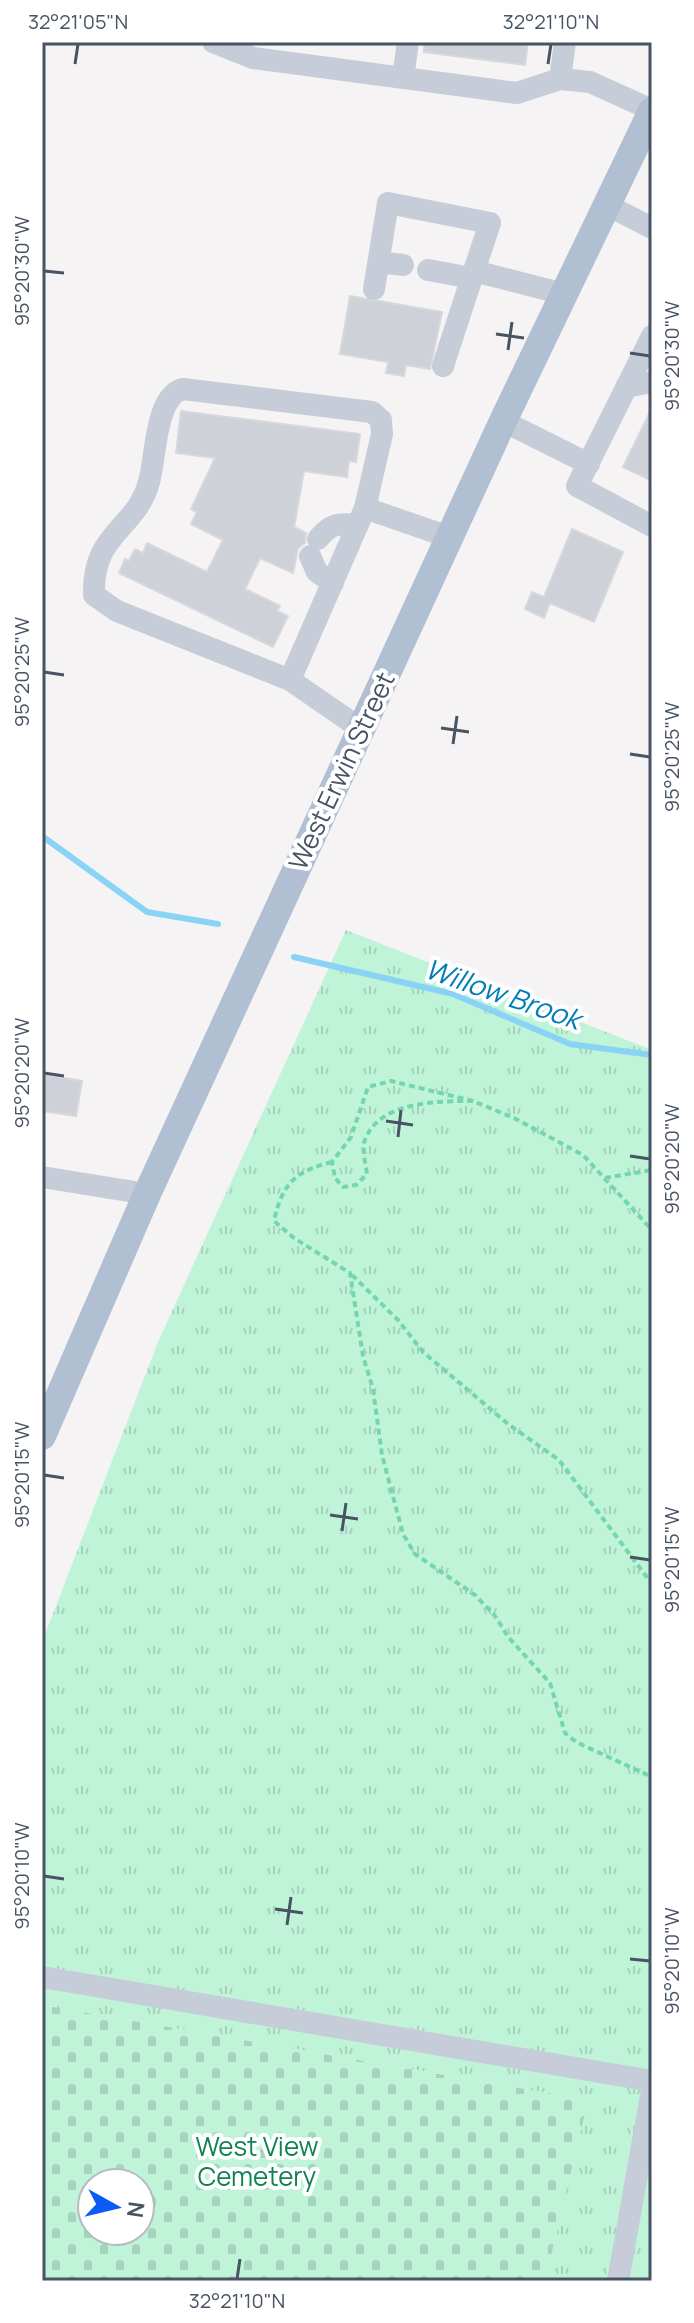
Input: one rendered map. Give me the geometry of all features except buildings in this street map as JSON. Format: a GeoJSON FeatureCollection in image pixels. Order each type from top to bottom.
{"type":"FeatureCollection","features":[{"type":"Feature","properties":{"kind":"main road","name":"West Erwin Street"},"geometry":{"type":"LineString","coordinates":[[42,1436],[147,1194],[449,537],[652,110]]}},
{"type":"Feature","properties":{"kind":"street"},"geometry":{"type":"LineString","coordinates":[[213,42],[253,58],[517,93],[560,79],[590,82],[652,110]]}},
{"type":"Feature","properties":{"kind":"street"},"geometry":{"type":"LineString","coordinates":[[403,78],[408,42]]}},
{"type":"Feature","properties":{"kind":"street"},"geometry":{"type":"LineString","coordinates":[[560,79],[565,42]]}},
{"type":"Feature","properties":{"kind":"street"},"geometry":{"type":"LineString","coordinates":[[374,289],[388,203],[490,223],[443,366]]}},
{"type":"Feature","properties":{"kind":"street"},"geometry":{"type":"LineString","coordinates":[[605,204],[652,228]]}},
{"type":"Feature","properties":{"kind":"street"},"geometry":{"type":"LineString","coordinates":[[379,262],[403,265]]}},
{"type":"Feature","properties":{"kind":"street"},"geometry":{"type":"LineString","coordinates":[[428,270],[473,274],[564,294]]}},
{"type":"Feature","properties":{"kind":"street"},"geometry":{"type":"LineString","coordinates":[[652,336],[577,486],[652,526]]}},
{"type":"Feature","properties":{"kind":"street"},"geometry":{"type":"LineString","coordinates":[[626,387],[652,382]]}},
{"type":"Feature","properties":{"kind":"street"},"geometry":{"type":"LineString","coordinates":[[290,680],[361,516],[382,434],[381,420],[372,412],[183,389],[175,391],[164,404],[148,486],[97,558],[94,595],[104,603],[290,680],[361,729]]}},
{"type":"Feature","properties":{"kind":"street"},"geometry":{"type":"LineString","coordinates":[[503,421],[589,464]]}},
{"type":"Feature","properties":{"kind":"street"},"geometry":{"type":"LineString","coordinates":[[333,583],[317,572],[314,547],[327,528],[339,523],[361,516],[449,537]]}},
{"type":"Feature","properties":{"kind":"street"},"geometry":{"type":"LineString","coordinates":[[42,1177],[147,1194]]}},
{"type":"Feature","properties":{"kind":"street"},"geometry":{"type":"LineString","coordinates":[[42,1977],[652,2081]]}},
{"type":"Feature","properties":{"kind":"street"},"geometry":{"type":"LineString","coordinates":[[618,2281],[652,2090]]}},
{"type":"Feature","properties":{"kind":"path"},"geometry":{"type":"LineString","coordinates":[[652,1230],[583,1155],[514,1118],[473,1101],[391,1081],[368,1087],[351,1137],[332,1162],[294,1177],[279,1195],[274,1221],[294,1238],[350,1273],[398,1320],[423,1352],[508,1424],[559,1460],[652,1584]]}},
{"type":"Feature","properties":{"kind":"path"},"geometry":{"type":"LineString","coordinates":[[332,1162],[335,1178],[343,1187],[356,1185],[367,1174],[363,1145],[378,1120],[429,1101],[473,1101]]}},
{"type":"Feature","properties":{"kind":"path"},"geometry":{"type":"LineString","coordinates":[[605,1178],[652,1170]]}},
{"type":"Feature","properties":{"kind":"path"},"geometry":{"type":"LineString","coordinates":[[350,1273],[363,1356],[373,1389],[382,1455],[403,1534],[415,1554],[475,1595],[550,1683],[565,1733],[576,1742],[652,1777]]}},
{"type":"Feature","properties":{"kind":"green space"},"geometry":{"type":"Polygon","coordinates":[[[346,930],[652,1050],[652,2281],[545,2281],[587,2100],[42,2005],[42,1642],[158,1342],[346,930]]]}},
{"type":"Feature","properties":{"kind":"green space","name":"West View Cemetery"},"geometry":{"type":"Polygon","coordinates":[[[42,2005],[588,2100],[545,2281],[42,2281],[42,2005]]]}},
{"type":"Feature","properties":{"kind":"waterway","name":"Willow Brook"},"geometry":{"type":"LineString","coordinates":[[42,836],[147,912],[218,924]]}},
{"type":"Feature","properties":{"kind":"waterway","name":"Willow Brook"},"geometry":{"type":"LineString","coordinates":[[294,957],[453,994],[570,1044],[652,1055]]}}]}
